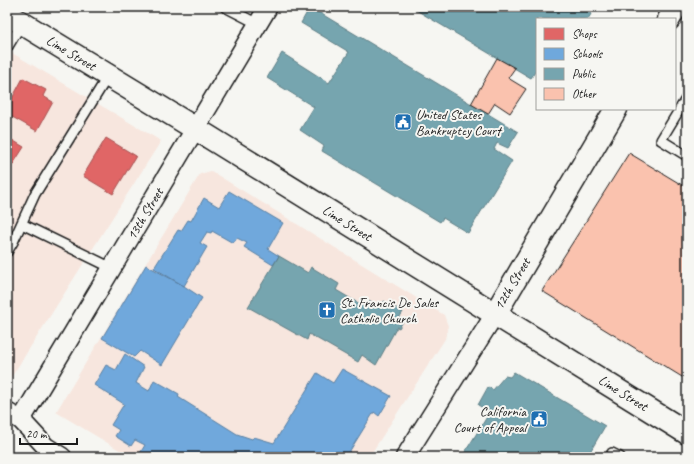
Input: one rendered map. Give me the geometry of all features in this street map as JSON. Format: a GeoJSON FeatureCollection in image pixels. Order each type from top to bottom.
{"type":"FeatureCollection","features":[{"type":"Feature","properties":{"kind":"main road","name":"Lime Street"},"geometry":{"type":"LineString","coordinates":[[14,19],[196,129],[687,433]]}},
{"type":"Feature","properties":{"kind":"main road","name":"12th Street"},"geometry":{"type":"LineString","coordinates":[[494,314],[615,110]]}},
{"type":"Feature","properties":{"kind":"street","name":"13th Street"},"geometry":{"type":"LineString","coordinates":[[14,416],[112,268],[268,7]]}},
{"type":"Feature","properties":{"kind":"street","name":"12th Street"},"geometry":{"type":"LineString","coordinates":[[405,457],[494,314]]}},
{"type":"Feature","properties":{"kind":"street"},"geometry":{"type":"LineString","coordinates":[[14,416],[46,447],[62,457]]}},
{"type":"Feature","properties":{"kind":"lane"},"geometry":{"type":"LineString","coordinates":[[225,7],[258,24]]}},
{"type":"Feature","properties":{"kind":"lane"},"geometry":{"type":"LineString","coordinates":[[7,48],[14,19]]}},
{"type":"Feature","properties":{"kind":"lane"},"geometry":{"type":"LineString","coordinates":[[7,252],[22,224],[35,194],[108,76]]}},
{"type":"Feature","properties":{"kind":"lane"},"geometry":{"type":"LineString","coordinates":[[687,97],[661,140],[687,156]]}},
{"type":"Feature","properties":{"kind":"lane"},"geometry":{"type":"LineString","coordinates":[[22,224],[112,268]]}},
{"type":"Feature","properties":{"kind":"shaded area"},"geometry":{"type":"Polygon","coordinates":[[[7,50],[161,141],[7,384],[7,50]]]}},
{"type":"Feature","properties":{"kind":"shaded area"},"geometry":{"type":"Polygon","coordinates":[[[211,171],[444,315],[448,326],[445,339],[369,457],[131,457],[56,412],[200,174],[211,171]]]}},
{"type":"Feature","properties":{"kind":"building: Shops"},"geometry":{"type":"Polygon","coordinates":[[[23,78],[46,90],[43,96],[53,102],[37,131],[7,114],[7,108],[23,78]]]}},
{"type":"Feature","properties":{"kind":"building: Shops"},"geometry":{"type":"Polygon","coordinates":[[[7,137],[24,147],[8,172],[7,171],[7,137]]]}},
{"type":"Feature","properties":{"kind":"building: Shops"},"geometry":{"type":"Polygon","coordinates":[[[106,138],[136,156],[113,194],[83,176],[106,138]]]}},
{"type":"Feature","properties":{"kind":"building: Schools"},"geometry":{"type":"Polygon","coordinates":[[[229,191],[283,223],[268,249],[279,256],[273,265],[244,247],[247,243],[237,238],[233,243],[212,231],[211,233],[207,232],[200,243],[207,247],[184,286],[154,268],[178,230],[181,231],[188,220],[191,221],[204,198],[219,207],[229,191]]]}},
{"type":"Feature","properties":{"kind":"building: Schools"},"geometry":{"type":"Polygon","coordinates":[[[146,265],[184,286],[202,298],[162,365],[140,351],[134,357],[102,338],[146,265]]]}},
{"type":"Feature","properties":{"kind":"building: Schools"},"geometry":{"type":"Polygon","coordinates":[[[125,354],[144,367],[136,383],[149,391],[154,380],[179,394],[178,397],[237,434],[252,439],[254,437],[274,443],[317,373],[333,383],[342,369],[391,396],[379,416],[374,412],[346,457],[143,457],[139,455],[145,445],[135,440],[131,446],[115,436],[119,430],[111,425],[124,404],[94,385],[106,365],[116,370],[125,354]]]}},
{"type":"Feature","properties":{"kind":"building: Public","name":"United States Bankruptcy Court"},"geometry":{"type":"Polygon","coordinates":[[[310,7],[518,132],[508,148],[497,143],[494,149],[512,161],[468,233],[443,218],[440,222],[322,151],[324,146],[300,130],[314,107],[267,78],[282,53],[329,83],[349,52],[301,23],[310,7]]]}},
{"type":"Feature","properties":{"kind":"building: Public"},"geometry":{"type":"Polygon","coordinates":[[[411,7],[580,7],[591,14],[589,18],[536,18],[536,70],[531,78],[411,7]]]}},
{"type":"Feature","properties":{"kind":"building: Public","name":"St. Francis De Sales Catholic Church"},"geometry":{"type":"Polygon","coordinates":[[[279,256],[308,273],[311,267],[339,284],[336,290],[363,306],[367,300],[380,308],[384,301],[403,312],[399,318],[404,320],[399,328],[397,327],[376,365],[362,355],[358,362],[309,334],[307,340],[248,307],[279,256]]]}},
{"type":"Feature","properties":{"kind":"building: Public","name":"California Court of Appeal"},"geometry":{"type":"Polygon","coordinates":[[[514,372],[605,426],[587,457],[552,457],[548,455],[547,457],[462,457],[490,412],[478,405],[488,387],[493,390],[505,376],[510,377],[514,372]]]}},
{"type":"Feature","properties":{"kind":"building: Other"},"geometry":{"type":"Polygon","coordinates":[[[497,58],[515,68],[508,78],[526,89],[510,113],[495,103],[488,114],[471,104],[497,58]]]}},
{"type":"Feature","properties":{"kind":"building: Other"},"geometry":{"type":"Polygon","coordinates":[[[629,153],[687,188],[687,380],[542,291],[629,153]]]}},
{"type":"Feature","properties":{"kind":"place","name":"United States Bankruptcy Court"},"geometry":{"type":"Point","coordinates":[403,122]}},
{"type":"Feature","properties":{"kind":"place","name":"St. Francis De Sales Catholic Church"},"geometry":{"type":"Point","coordinates":[327,310]}},
{"type":"Feature","properties":{"kind":"place","name":"California Court of Appeal"},"geometry":{"type":"Point","coordinates":[539,419]}}]}
